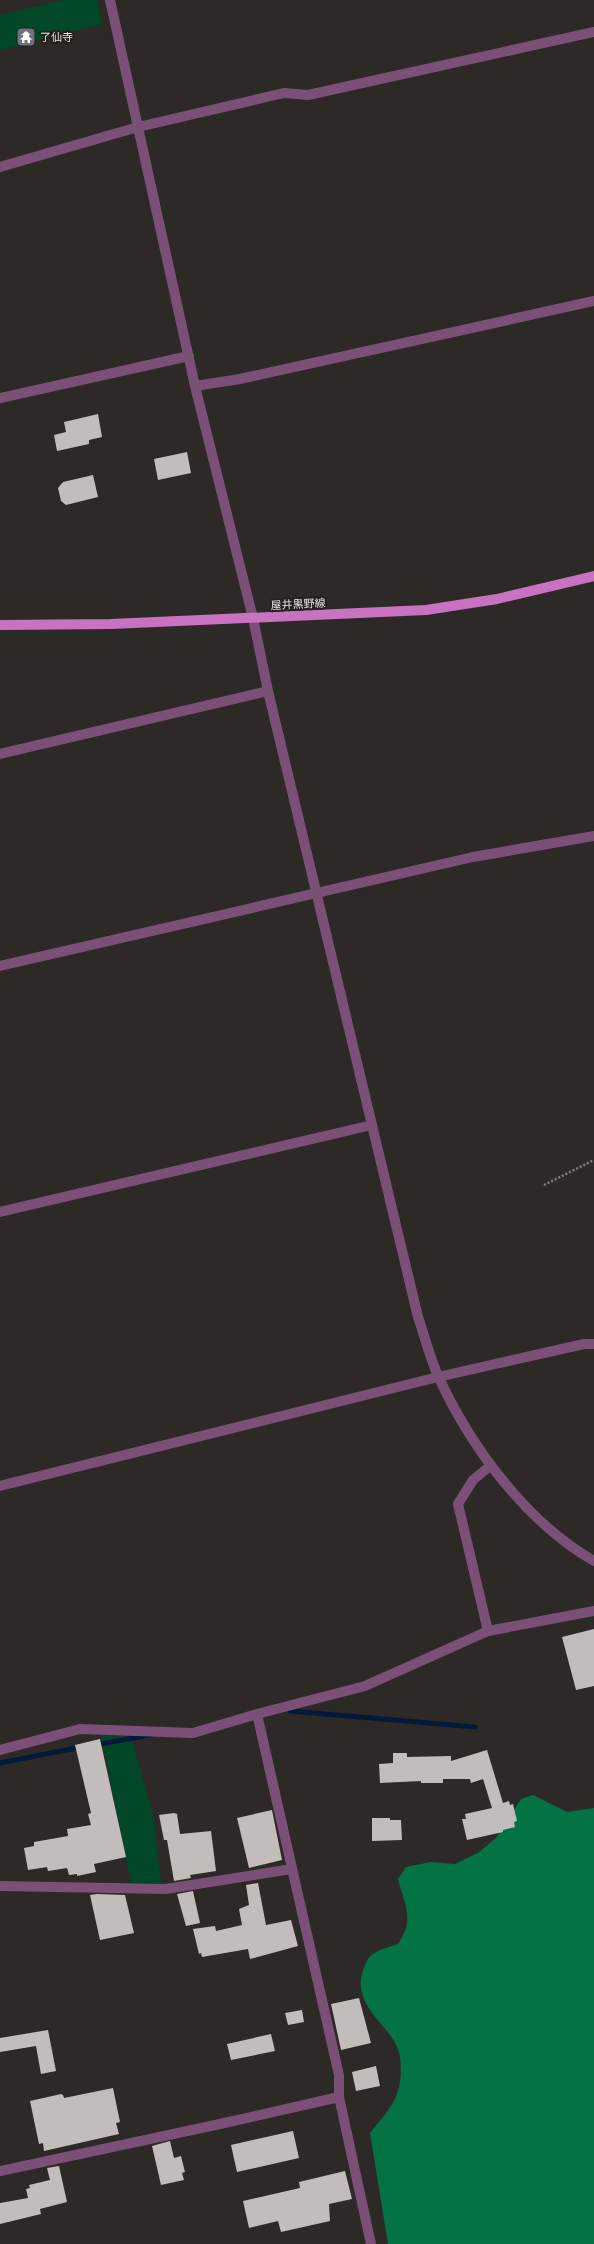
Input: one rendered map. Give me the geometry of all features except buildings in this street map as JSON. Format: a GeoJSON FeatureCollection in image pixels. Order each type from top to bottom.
{"type":"FeatureCollection","features":[{"type":"Feature","properties":{"kind":"main road","name":"屋井黒野線"},"geometry":{"type":"LineString","coordinates":[[0,625],[111,624],[426,610],[497,599],[594,576]]}},
{"type":"Feature","properties":{"kind":"street"},"geometry":{"type":"LineString","coordinates":[[110,0],[195,386],[253,618],[268,691],[418,1317],[438,1376],[467,1431],[490,1466],[522,1502],[555,1534],[594,1561]]}},
{"type":"Feature","properties":{"kind":"street"},"geometry":{"type":"LineString","coordinates":[[0,166],[138,127],[284,93],[308,95],[594,32]]}},
{"type":"Feature","properties":{"kind":"street"},"geometry":{"type":"LineString","coordinates":[[195,386],[240,379],[594,301]]}},
{"type":"Feature","properties":{"kind":"street"},"geometry":{"type":"LineString","coordinates":[[0,398],[189,356]]}},
{"type":"Feature","properties":{"kind":"street"},"geometry":{"type":"LineString","coordinates":[[0,754],[268,691]]}},
{"type":"Feature","properties":{"kind":"street"},"geometry":{"type":"LineString","coordinates":[[0,966],[473,856],[594,836]]}},
{"type":"Feature","properties":{"kind":"street"},"geometry":{"type":"LineString","coordinates":[[0,1212],[372,1125]]}},
{"type":"Feature","properties":{"kind":"street"},"geometry":{"type":"LineString","coordinates":[[0,1486],[438,1376],[584,1344],[594,1344]]}},
{"type":"Feature","properties":{"kind":"street"},"geometry":{"type":"LineString","coordinates":[[488,1631],[458,1504],[473,1480],[490,1466]]}},
{"type":"Feature","properties":{"kind":"street"},"geometry":{"type":"LineString","coordinates":[[0,1750],[80,1729],[193,1733],[257,1714],[365,1686],[488,1631],[594,1611]]}},
{"type":"Feature","properties":{"kind":"street"},"geometry":{"type":"LineString","coordinates":[[257,1714],[339,2075],[339,2097],[371,2244]]}},
{"type":"Feature","properties":{"kind":"street"},"geometry":{"type":"LineString","coordinates":[[0,1886],[166,1889],[292,1869]]}},
{"type":"Feature","properties":{"kind":"street"},"geometry":{"type":"LineString","coordinates":[[0,2170],[220,2124],[339,2097]]}},
{"type":"Feature","properties":{"kind":"path"},"geometry":{"type":"LineString","coordinates":[[544,1185],[594,1160]]}},
{"type":"Feature","properties":{"kind":"green space","name":"了仙寺"},"geometry":{"type":"Polygon","coordinates":[[[64,0],[97,0],[102,24],[0,50],[0,15],[64,0]]]}},
{"type":"Feature","properties":{"kind":"green space"},"geometry":{"type":"Polygon","coordinates":[[[101,1735],[131,1736],[154,1819],[161,1883],[131,1883],[101,1735]]]}},
{"type":"Feature","properties":{"kind":"green space"},"geometry":{"type":"Polygon","coordinates":[[[533,1795],[567,1812],[594,1808],[594,2244],[388,2244],[370,2133],[385,2115],[395,2099],[400,2081],[400,2057],[392,2037],[369,2009],[364,1998],[361,1987],[364,1966],[370,1956],[384,1948],[398,1944],[403,1935],[406,1927],[407,1912],[398,1879],[406,1867],[431,1862],[455,1864],[478,1853],[496,1838],[521,1799],[533,1795]]]}},
{"type":"Feature","properties":{"kind":"waterway"},"geometry":{"type":"LineString","coordinates":[[290,1711],[475,1727]]}},
{"type":"Feature","properties":{"kind":"waterway"},"geometry":{"type":"LineString","coordinates":[[95,1745],[150,1735]]}},
{"type":"Feature","properties":{"kind":"waterway"},"geometry":{"type":"LineString","coordinates":[[0,1763],[81,1747]]}},
{"type":"Feature","properties":{"kind":"place","name":"了仙寺"},"geometry":{"type":"Point","coordinates":[26,37]}}]}
